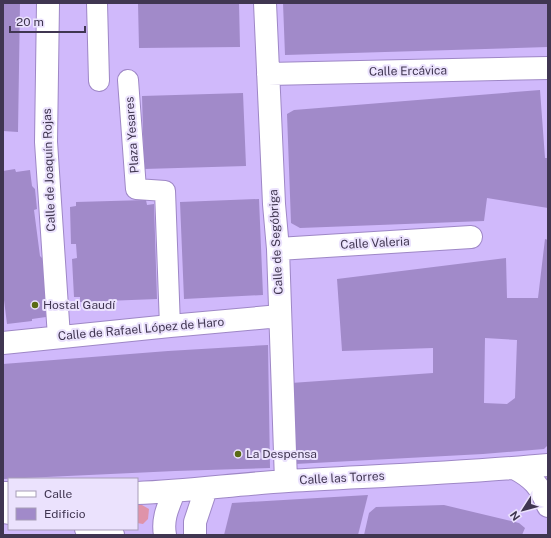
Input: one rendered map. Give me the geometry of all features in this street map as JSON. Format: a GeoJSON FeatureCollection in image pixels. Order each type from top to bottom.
{"type":"FeatureCollection","features":[{"type":"Feature","properties":{"kind":"street","name":"Calle de Joaquín Rojas"},"geometry":{"type":"LineString","coordinates":[[48,3],[46,142],[59,337]]}},
{"type":"Feature","properties":{"kind":"street"},"geometry":{"type":"LineString","coordinates":[[97,3],[99,81]]}},
{"type":"Feature","properties":{"kind":"street","name":"Calle de Segóbriga"},"geometry":{"type":"LineString","coordinates":[[265,3],[274,204],[278,249],[286,481]]}},
{"type":"Feature","properties":{"kind":"street","name":"Calle Ercávica"},"geometry":{"type":"LineString","coordinates":[[268,74],[548,68]]}},
{"type":"Feature","properties":{"kind":"street","name":"Plaza Yesares"},"geometry":{"type":"LineString","coordinates":[[128,80],[136,189],[165,191],[170,326]]}},
{"type":"Feature","properties":{"kind":"street","name":"Calle Valeria"},"geometry":{"type":"LineString","coordinates":[[278,249],[471,237]]}},
{"type":"Feature","properties":{"kind":"street","name":"Calle de Rafael López de Haro"},"geometry":{"type":"LineString","coordinates":[[3,343],[280,316]]}},
{"type":"Feature","properties":{"kind":"street","name":"Calle las Torres"},"geometry":{"type":"LineString","coordinates":[[138,493],[174,492],[286,481],[548,465]]}},
{"type":"Feature","properties":{"kind":"street"},"geometry":{"type":"LineString","coordinates":[[514,468],[528,475],[542,491],[548,506]]}},
{"type":"Feature","properties":{"kind":"street"},"geometry":{"type":"LineString","coordinates":[[195,535],[195,522],[206,489]]}},
{"type":"Feature","properties":{"kind":"street"},"geometry":{"type":"LineString","coordinates":[[165,535],[163,526],[165,515],[174,492]]}},
{"type":"Feature","properties":{"kind":"street"},"geometry":{"type":"LineString","coordinates":[[90,530],[113,535]]}},
{"type":"Feature","properties":{"kind":"shaded area"},"geometry":{"type":"Polygon","coordinates":[[[138,505],[142,505],[149,509],[148,519],[143,524],[138,523],[138,505]]]}},
{"type":"Feature","properties":{"kind":"building"},"geometry":{"type":"Polygon","coordinates":[[[3,3],[20,3],[18,132],[3,131],[3,3]]]}},
{"type":"Feature","properties":{"kind":"building"},"geometry":{"type":"Polygon","coordinates":[[[138,3],[239,3],[240,47],[139,48],[138,3]]]}},
{"type":"Feature","properties":{"kind":"building"},"geometry":{"type":"Polygon","coordinates":[[[283,3],[548,3],[548,47],[285,55],[283,3]]]}},
{"type":"Feature","properties":{"kind":"building"},"geometry":{"type":"Polygon","coordinates":[[[540,90],[545,158],[548,158],[548,208],[487,198],[484,221],[300,228],[291,223],[287,114],[294,110],[540,90]]]}},
{"type":"Feature","properties":{"kind":"building"},"geometry":{"type":"Polygon","coordinates":[[[243,93],[246,166],[144,169],[142,96],[243,93]]]}},
{"type":"Feature","properties":{"kind":"building"},"geometry":{"type":"Polygon","coordinates":[[[15,169],[16,172],[30,170],[32,186],[35,189],[37,209],[34,210],[47,299],[45,301],[46,317],[32,319],[32,321],[7,324],[3,300],[3,171],[15,169]]]}},
{"type":"Feature","properties":{"kind":"building"},"geometry":{"type":"Polygon","coordinates":[[[259,199],[263,295],[184,299],[180,202],[259,199]]]}},
{"type":"Feature","properties":{"kind":"building"},"geometry":{"type":"Polygon","coordinates":[[[146,200],[147,205],[154,204],[157,299],[80,302],[80,297],[74,297],[72,259],[77,258],[76,244],[71,244],[70,207],[76,206],[76,202],[146,200]]]}},
{"type":"Feature","properties":{"kind":"building"},"geometry":{"type":"Polygon","coordinates":[[[545,239],[548,240],[548,445],[544,449],[483,454],[295,464],[291,383],[433,373],[433,348],[342,351],[337,279],[506,258],[507,298],[538,298],[545,239]],[[485,338],[484,403],[507,404],[515,398],[517,340],[485,338]]]}},
{"type":"Feature","properties":{"kind":"building"},"geometry":{"type":"Polygon","coordinates":[[[268,345],[270,468],[3,479],[3,364],[268,345]]]}},
{"type":"Feature","properties":{"kind":"building"},"geometry":{"type":"Polygon","coordinates":[[[368,495],[358,535],[224,535],[232,503],[368,495]]]}},
{"type":"Feature","properties":{"kind":"building"},"geometry":{"type":"Polygon","coordinates":[[[444,505],[519,523],[525,528],[522,535],[364,535],[369,513],[376,507],[444,505]]]}},
{"type":"Feature","properties":{"kind":"place","name":"Hostal Gaudí"},"geometry":{"type":"Point","coordinates":[35,305]}},
{"type":"Feature","properties":{"kind":"place","name":"La Despensa"},"geometry":{"type":"Point","coordinates":[238,454]}}]}
